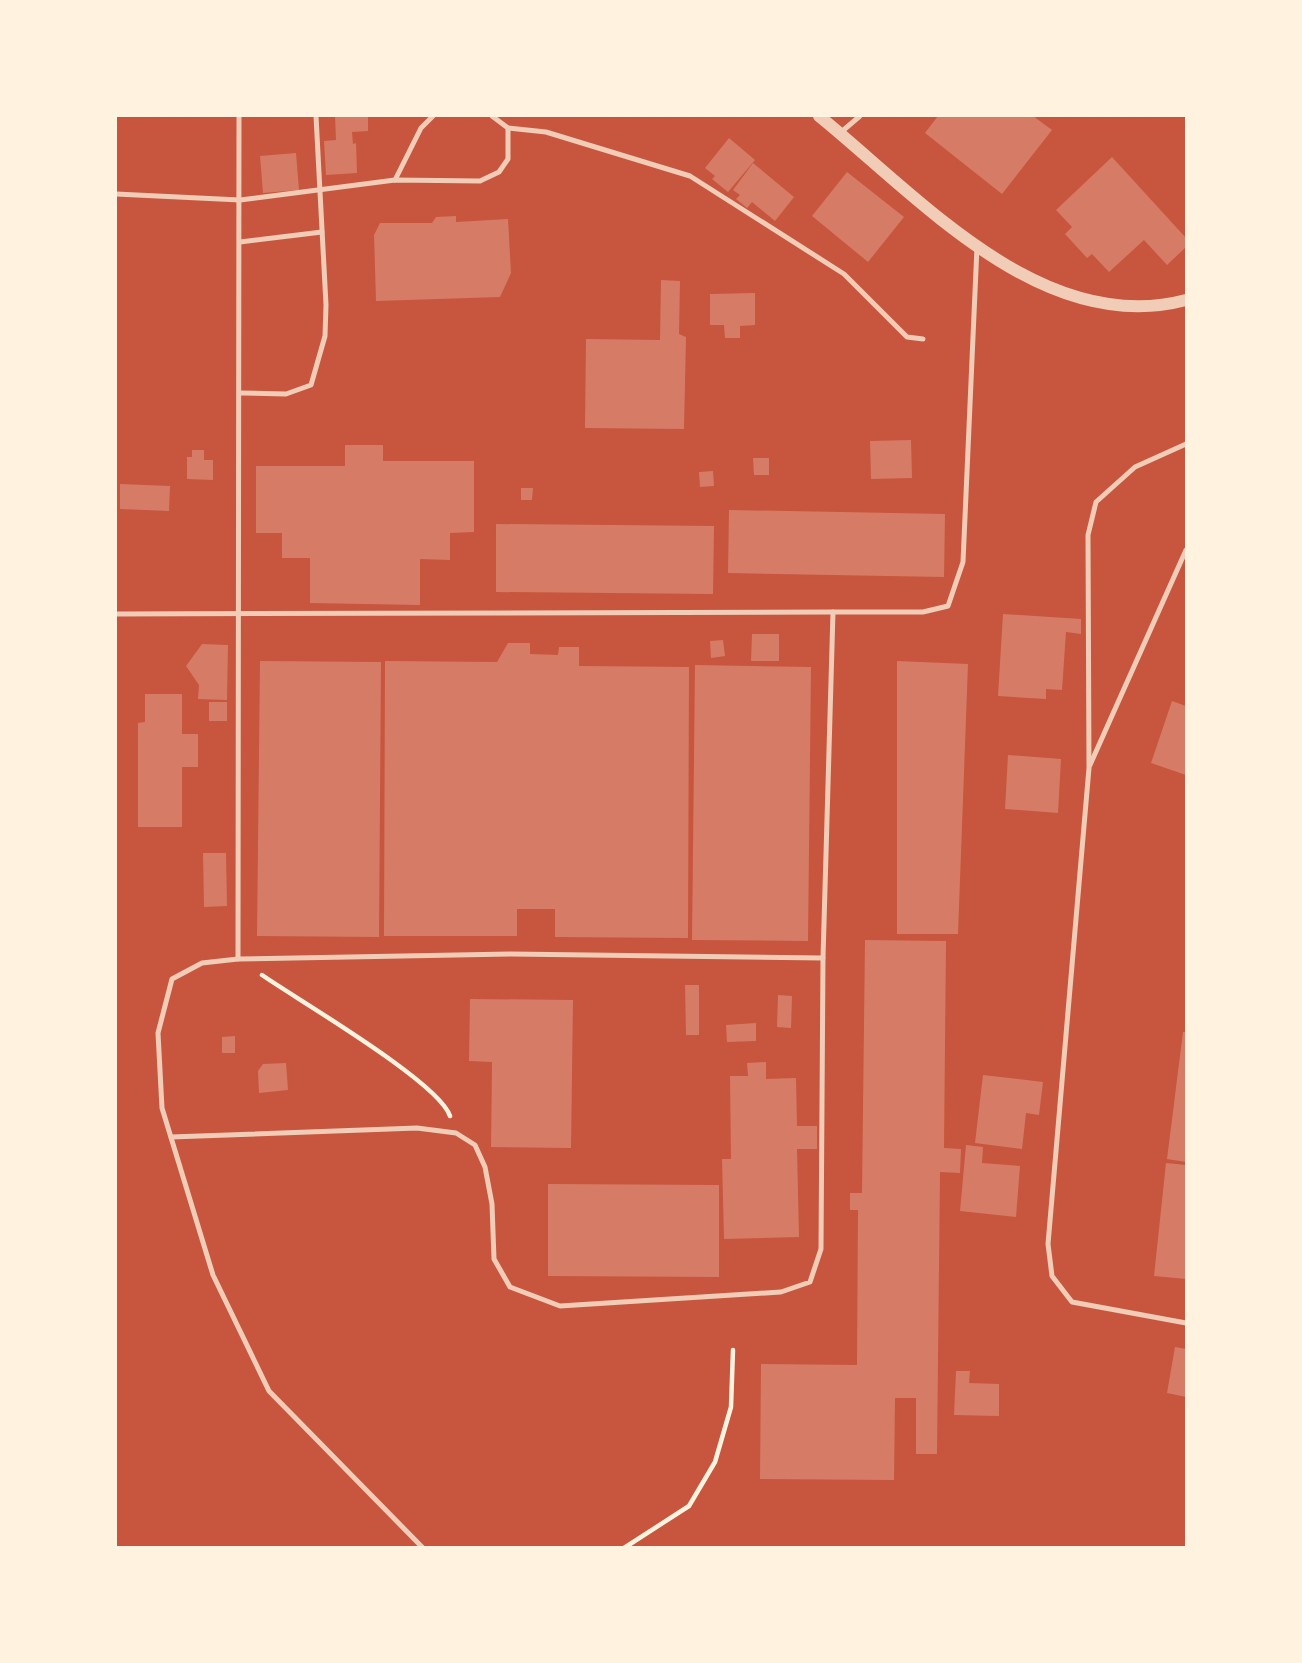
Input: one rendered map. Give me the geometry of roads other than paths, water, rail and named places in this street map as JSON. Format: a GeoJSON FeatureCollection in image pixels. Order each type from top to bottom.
{"type":"FeatureCollection","features":[{"type":"Feature","properties":{"kind":"street"},"geometry":{"type":"LineString","coordinates":[[819,116],[977,247],[1053,290],[1097,303],[1133,305],[1186,300]]}},
{"type":"Feature","properties":{"kind":"lane"},"geometry":{"type":"LineString","coordinates":[[238,959],[241,615],[239,116]]}},
{"type":"Feature","properties":{"kind":"lane"},"geometry":{"type":"LineString","coordinates":[[241,393],[286,394],[311,386],[325,336],[316,116]]}},
{"type":"Feature","properties":{"kind":"lane"},"geometry":{"type":"LineString","coordinates":[[396,180],[421,128],[433,116]]}},
{"type":"Feature","properties":{"kind":"lane"},"geometry":{"type":"LineString","coordinates":[[492,116],[509,128],[545,132],[690,176],[844,274],[907,337],[923,339]]}},
{"type":"Feature","properties":{"kind":"lane"},"geometry":{"type":"LineString","coordinates":[[840,133],[860,116]]}},
{"type":"Feature","properties":{"kind":"lane"},"geometry":{"type":"LineString","coordinates":[[116,194],[240,200],[396,180],[480,181],[499,172],[508,159],[509,128]]}},
{"type":"Feature","properties":{"kind":"lane"},"geometry":{"type":"LineString","coordinates":[[240,242],[322,232]]}},
{"type":"Feature","properties":{"kind":"lane"},"geometry":{"type":"LineString","coordinates":[[116,614],[923,612],[948,606],[963,562],[977,247]]}},
{"type":"Feature","properties":{"kind":"lane"},"geometry":{"type":"LineString","coordinates":[[1186,444],[1136,467],[1096,502],[1088,536],[1089,768],[1048,1244],[1052,1276],[1072,1302],[1186,1323]]}},
{"type":"Feature","properties":{"kind":"lane"},"geometry":{"type":"LineString","coordinates":[[1089,768],[1186,550]]}},
{"type":"Feature","properties":{"kind":"lane"},"geometry":{"type":"LineString","coordinates":[[171,1137],[417,1128],[456,1133],[475,1145],[485,1167],[495,1225],[494,1259],[510,1287],[560,1306],[781,1292],[810,1282],[821,1249],[823,958],[833,612]]}},
{"type":"Feature","properties":{"kind":"lane"},"geometry":{"type":"LineString","coordinates":[[422,1548],[269,1391],[213,1276],[162,1108],[158,1033],[172,979],[202,963],[238,959],[511,954],[823,958]]}}]}
